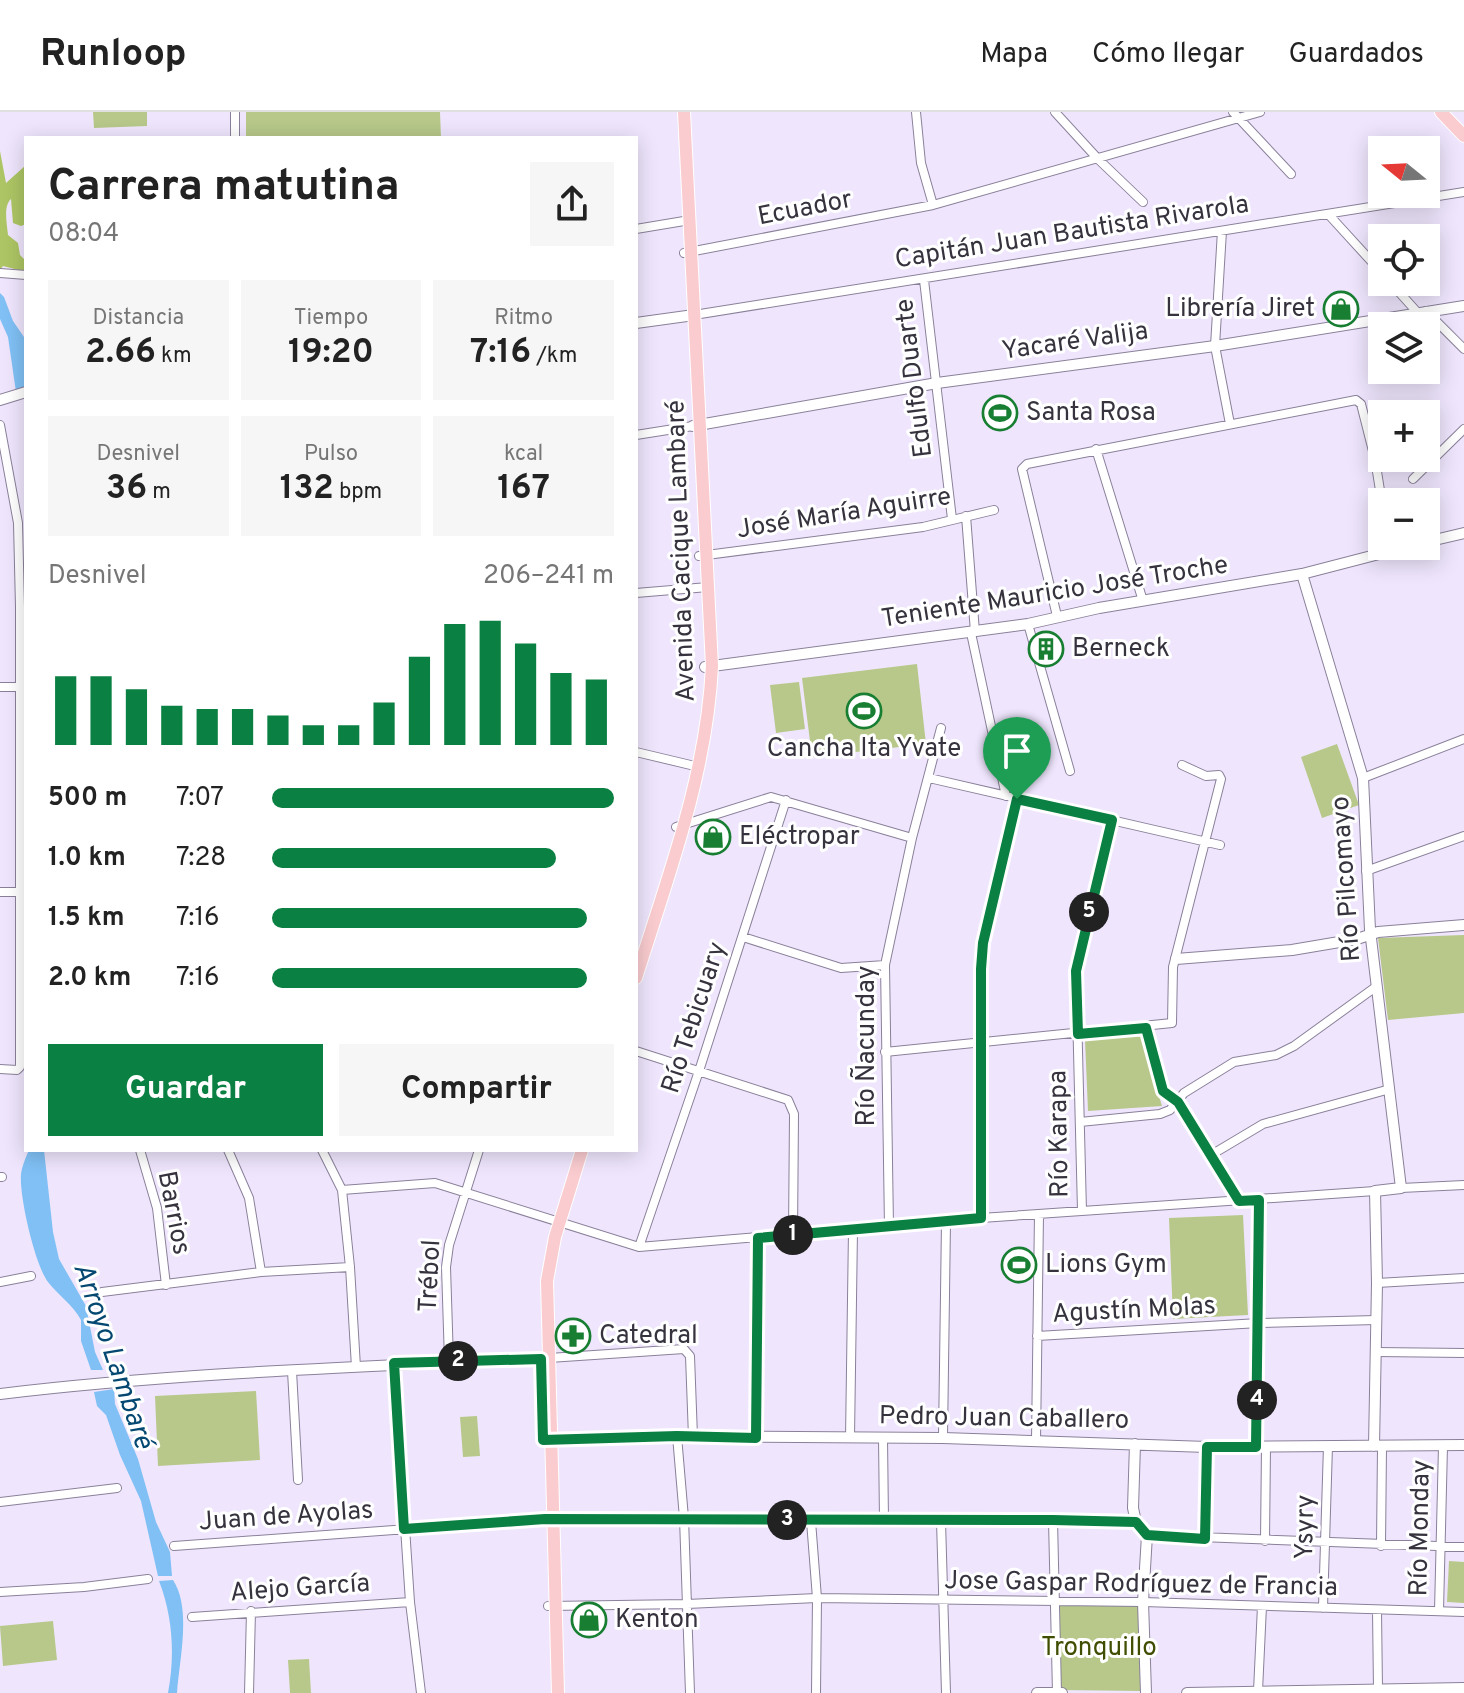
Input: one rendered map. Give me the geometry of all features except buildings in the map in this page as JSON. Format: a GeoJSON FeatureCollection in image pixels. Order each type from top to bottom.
{"type":"FeatureCollection","features":[{"type":"Feature","properties":{"kind":"main road","name":"Avenida Cacique Lambaré"},"geometry":{"type":"LineString","coordinates":[[638,970],[696,766],[708,666],[688,252],[677,112]]}},
{"type":"Feature","properties":{"kind":"main road","name":"Avenida Cacique Lambaré"},"geometry":{"type":"LineString","coordinates":[[684,112],[686,220]]}},
{"type":"Feature","properties":{"kind":"main road"},"geometry":{"type":"LineString","coordinates":[[1441,112],[1464,136]]}},
{"type":"Feature","properties":{"kind":"main road","name":"Avenida Cacique Lambaré"},"geometry":{"type":"LineString","coordinates":[[638,950],[649,925]]}},
{"type":"Feature","properties":{"kind":"main road"},"geometry":{"type":"LineString","coordinates":[[558,1693],[540,1280],[574,1152]]}},
{"type":"Feature","properties":{"kind":"main road"},"geometry":{"type":"LineString","coordinates":[[556,1222],[581,1152]]}},
{"type":"Feature","properties":{"kind":"main road"},"geometry":{"type":"LineString","coordinates":[[550,1693],[552,1606]]}},
{"type":"Feature","properties":{"kind":"street"},"geometry":{"type":"LineString","coordinates":[[235,112],[235,136]]}},
{"type":"Feature","properties":{"kind":"street"},"geometry":{"type":"LineString","coordinates":[[916,112],[921,163],[933,205]]}},
{"type":"Feature","properties":{"kind":"street"},"geometry":{"type":"LineString","coordinates":[[1055,112],[1143,202]]}},
{"type":"Feature","properties":{"kind":"street","name":"Ecuador"},"geometry":{"type":"LineString","coordinates":[[688,252],[933,205],[1098,159],[1236,115],[1260,112]]}},
{"type":"Feature","properties":{"kind":"street"},"geometry":{"type":"LineString","coordinates":[[1236,115],[1291,174]]}},
{"type":"Feature","properties":{"kind":"street","name":"Capitán Juan Bautista Rivarola"},"geometry":{"type":"LineString","coordinates":[[691,315],[1464,192]]}},
{"type":"Feature","properties":{"kind":"street"},"geometry":{"type":"LineString","coordinates":[[1329,215],[1368,258]]}},
{"type":"Feature","properties":{"kind":"street"},"geometry":{"type":"LineString","coordinates":[[638,229],[686,220]]}},
{"type":"Feature","properties":{"kind":"street"},"geometry":{"type":"LineString","coordinates":[[1222,231],[1215,346],[1230,424]]}},
{"type":"Feature","properties":{"kind":"street"},"geometry":{"type":"LineString","coordinates":[[0,273],[23,275]]}},
{"type":"Feature","properties":{"kind":"street","name":"Edulfo Duarte"},"geometry":{"type":"LineString","coordinates":[[924,280],[952,519]]}},
{"type":"Feature","properties":{"kind":"street"},"geometry":{"type":"LineString","coordinates":[[1405,296],[1422,312]]}},
{"type":"Feature","properties":{"kind":"street","name":"Yacaré Valija"},"geometry":{"type":"LineString","coordinates":[[1422,312],[1464,306]]}},
{"type":"Feature","properties":{"kind":"street"},"geometry":{"type":"LineString","coordinates":[[638,323],[691,315]]}},
{"type":"Feature","properties":{"kind":"street","name":"Yacaré Valija"},"geometry":{"type":"LineString","coordinates":[[696,426],[937,383],[1215,346],[1368,321]]}},
{"type":"Feature","properties":{"kind":"street"},"geometry":{"type":"LineString","coordinates":[[1440,328],[1464,349]]}},
{"type":"Feature","properties":{"kind":"street"},"geometry":{"type":"LineString","coordinates":[[0,400],[21,393]]}},
{"type":"Feature","properties":{"kind":"street"},"geometry":{"type":"LineString","coordinates":[[1057,616],[1022,469],[1027,464],[1356,400],[1361,404],[1380,488]]}},
{"type":"Feature","properties":{"kind":"street"},"geometry":{"type":"LineString","coordinates":[[0,425],[18,523],[23,687],[19,1069],[0,1069]]}},
{"type":"Feature","properties":{"kind":"street"},"geometry":{"type":"LineString","coordinates":[[638,435],[696,426]]}},
{"type":"Feature","properties":{"kind":"street"},"geometry":{"type":"LineString","coordinates":[[1413,479],[1464,429]]}},
{"type":"Feature","properties":{"kind":"street"},"geometry":{"type":"LineString","coordinates":[[1096,449],[1143,601]]}},
{"type":"Feature","properties":{"kind":"street","name":"José María Aguirre"},"geometry":{"type":"LineString","coordinates":[[703,555],[923,527],[994,510]]}},
{"type":"Feature","properties":{"kind":"street"},"geometry":{"type":"LineString","coordinates":[[966,516],[973,633],[1006,796]]}},
{"type":"Feature","properties":{"kind":"street"},"geometry":{"type":"LineString","coordinates":[[1440,539],[1464,533]]}},
{"type":"Feature","properties":{"kind":"street","name":"Teniente Mauricio José Troche"},"geometry":{"type":"LineString","coordinates":[[708,666],[1028,624],[1057,616],[1302,574],[1368,555]]}},
{"type":"Feature","properties":{"kind":"street","name":"Río Pilcomayo"},"geometry":{"type":"LineString","coordinates":[[1302,574],[1363,778],[1371,936],[1401,1188]]}},
{"type":"Feature","properties":{"kind":"street"},"geometry":{"type":"LineString","coordinates":[[638,593],[705,587]]}},
{"type":"Feature","properties":{"kind":"street"},"geometry":{"type":"LineString","coordinates":[[1028,624],[1070,771]]}},
{"type":"Feature","properties":{"kind":"street"},"geometry":{"type":"LineString","coordinates":[[0,687],[23,687]]}},
{"type":"Feature","properties":{"kind":"street","name":"Río Ñacunday"},"geometry":{"type":"LineString","coordinates":[[889,1227],[885,965],[912,838],[941,728]]}},
{"type":"Feature","properties":{"kind":"street"},"geometry":{"type":"LineString","coordinates":[[1363,778],[1464,739]]}},
{"type":"Feature","properties":{"kind":"street"},"geometry":{"type":"LineString","coordinates":[[638,752],[696,766]]}},
{"type":"Feature","properties":{"kind":"street"},"geometry":{"type":"LineString","coordinates":[[885,1052],[1172,1023],[1172,977],[1221,776],[1206,776],[1182,765]]}},
{"type":"Feature","properties":{"kind":"street"},"geometry":{"type":"LineString","coordinates":[[929,778],[1220,845]]}},
{"type":"Feature","properties":{"kind":"street"},"geometry":{"type":"LineString","coordinates":[[678,832],[764,798],[786,800],[912,838]]}},
{"type":"Feature","properties":{"kind":"street"},"geometry":{"type":"LineString","coordinates":[[981,1218],[979,1043],[983,943],[1017,799]]}},
{"type":"Feature","properties":{"kind":"street","name":"Río Tebicuary"},"geometry":{"type":"LineString","coordinates":[[639,1247],[786,800]]}},
{"type":"Feature","properties":{"kind":"street","name":"Río Karapa"},"geometry":{"type":"LineString","coordinates":[[1082,1211],[1076,971],[1112,820]]}},
{"type":"Feature","properties":{"kind":"street"},"geometry":{"type":"LineString","coordinates":[[1366,871],[1464,836]]}},
{"type":"Feature","properties":{"kind":"street"},"geometry":{"type":"LineString","coordinates":[[0,892],[22,892]]}},
{"type":"Feature","properties":{"kind":"street"},"geometry":{"type":"LineString","coordinates":[[1176,959],[1292,950],[1371,936],[1378,932],[1464,928]]}},
{"type":"Feature","properties":{"kind":"street"},"geometry":{"type":"LineString","coordinates":[[743,937],[841,968],[885,965]]}},
{"type":"Feature","properties":{"kind":"street"},"geometry":{"type":"LineString","coordinates":[[1080,1122],[1160,1114],[1170,1110],[1184,1093],[1234,1062],[1276,1055],[1294,1046],[1377,986]]}},
{"type":"Feature","properties":{"kind":"street"},"geometry":{"type":"LineString","coordinates":[[1146,1028],[1163,1091],[1178,1102],[1239,1201]]}},
{"type":"Feature","properties":{"kind":"street"},"geometry":{"type":"LineString","coordinates":[[638,1052],[788,1100],[794,1114],[793,1235]]}},
{"type":"Feature","properties":{"kind":"street"},"geometry":{"type":"LineString","coordinates":[[1211,1155],[1263,1124],[1390,1089]]}},
{"type":"Feature","properties":{"kind":"street","name":"Barrios"},"geometry":{"type":"LineString","coordinates":[[141,1152],[157,1208],[166,1285]]}},
{"type":"Feature","properties":{"kind":"street"},"geometry":{"type":"LineString","coordinates":[[229,1152],[249,1198],[261,1272]]}},
{"type":"Feature","properties":{"kind":"street"},"geometry":{"type":"LineString","coordinates":[[323,1152],[342,1190],[356,1367]]}},
{"type":"Feature","properties":{"kind":"street","name":"Trébol"},"geometry":{"type":"LineString","coordinates":[[449,1361],[446,1267],[449,1245],[478,1152]]}},
{"type":"Feature","properties":{"kind":"street"},"geometry":{"type":"LineString","coordinates":[[342,1190],[435,1183],[639,1247],[981,1218],[1464,1185]]}},
{"type":"Feature","properties":{"kind":"street"},"geometry":{"type":"LineString","coordinates":[[1375,1191],[1381,1546]]}},
{"type":"Feature","properties":{"kind":"street"},"geometry":{"type":"LineString","coordinates":[[1259,1200],[1265,1541]]}},
{"type":"Feature","properties":{"kind":"street","name":"Río Karapa"},"geometry":{"type":"LineString","coordinates":[[1036,1441],[1039,1214]]}},
{"type":"Feature","properties":{"kind":"street"},"geometry":{"type":"LineString","coordinates":[[943,1438],[946,1222]]}},
{"type":"Feature","properties":{"kind":"street"},"geometry":{"type":"LineString","coordinates":[[850,1438],[853,1230]]}},
{"type":"Feature","properties":{"kind":"street"},"geometry":{"type":"LineString","coordinates":[[756,1438],[758,1238]]}},
{"type":"Feature","properties":{"kind":"street"},"geometry":{"type":"LineString","coordinates":[[102,1292],[261,1272],[350,1267]]}},
{"type":"Feature","properties":{"kind":"street"},"geometry":{"type":"LineString","coordinates":[[0,1282],[31,1276]]}},
{"type":"Feature","properties":{"kind":"street"},"geometry":{"type":"LineString","coordinates":[[1377,1283],[1464,1278]]}},
{"type":"Feature","properties":{"kind":"street","name":"Agustín Molas"},"geometry":{"type":"LineString","coordinates":[[1037,1336],[1259,1323],[1376,1320]]}},
{"type":"Feature","properties":{"kind":"street"},"geometry":{"type":"LineString","coordinates":[[0,1394],[86,1383],[394,1363],[684,1349],[690,1356],[693,1437]]}},
{"type":"Feature","properties":{"kind":"street"},"geometry":{"type":"LineString","coordinates":[[1376,1352],[1464,1353]]}},
{"type":"Feature","properties":{"kind":"street"},"geometry":{"type":"LineString","coordinates":[[394,1363],[404,1529],[421,1693]]}},
{"type":"Feature","properties":{"kind":"street"},"geometry":{"type":"LineString","coordinates":[[292,1371],[298,1480]]}},
{"type":"Feature","properties":{"kind":"street"},"geometry":{"type":"LineString","coordinates":[[677,1436],[684,1518],[690,1693]]}},
{"type":"Feature","properties":{"kind":"street","name":"Pedro Juan Caballero"},"geometry":{"type":"LineString","coordinates":[[547,1440],[677,1436],[943,1438],[1207,1447],[1464,1445]]}},
{"type":"Feature","properties":{"kind":"street"},"geometry":{"type":"LineString","coordinates":[[883,1438],[884,1521]]}},
{"type":"Feature","properties":{"kind":"street"},"geometry":{"type":"LineString","coordinates":[[1135,1444],[1133,1508],[1136,1522],[1147,1535],[1143,1602],[1146,1693]]}},
{"type":"Feature","properties":{"kind":"street","name":"Ysyry"},"geometry":{"type":"LineString","coordinates":[[1323,1608],[1328,1446]]}},
{"type":"Feature","properties":{"kind":"street","name":"Río Monday"},"geometry":{"type":"LineString","coordinates":[[1439,1611],[1443,1446]]}},
{"type":"Feature","properties":{"kind":"street"},"geometry":{"type":"LineString","coordinates":[[1205,1539],[1207,1447]]}},
{"type":"Feature","properties":{"kind":"street"},"geometry":{"type":"LineString","coordinates":[[0,1502],[117,1488]]}},
{"type":"Feature","properties":{"kind":"street"},"geometry":{"type":"LineString","coordinates":[[549,1519],[1136,1522]]}},
{"type":"Feature","properties":{"kind":"street","name":"Juan de Ayolas"},"geometry":{"type":"LineString","coordinates":[[174,1546],[549,1519]]}},
{"type":"Feature","properties":{"kind":"street"},"geometry":{"type":"LineString","coordinates":[[1041,1693],[1059,1693],[1053,1520]]}},
{"type":"Feature","properties":{"kind":"street"},"geometry":{"type":"LineString","coordinates":[[811,1521],[817,1598],[816,1693]]}},
{"type":"Feature","properties":{"kind":"street"},"geometry":{"type":"LineString","coordinates":[[941,1521],[946,1693]]}},
{"type":"Feature","properties":{"kind":"street"},"geometry":{"type":"LineString","coordinates":[[1147,1535],[1464,1547]]}},
{"type":"Feature","properties":{"kind":"street"},"geometry":{"type":"LineString","coordinates":[[0,1592],[148,1579]]}},
{"type":"Feature","properties":{"kind":"street","name":"Jose Gaspar Rodríguez de Francia"},"geometry":{"type":"LineString","coordinates":[[552,1606],[817,1598],[1143,1602],[1464,1612]]}},
{"type":"Feature","properties":{"kind":"street","name":"Alejo García"},"geometry":{"type":"LineString","coordinates":[[192,1617],[410,1602]]}},
{"type":"Feature","properties":{"kind":"street"},"geometry":{"type":"LineString","coordinates":[[1258,1691],[1262,1606]]}},
{"type":"Feature","properties":{"kind":"street"},"geometry":{"type":"LineString","coordinates":[[1377,1610],[1378,1690]]}},
{"type":"Feature","properties":{"kind":"street"},"geometry":{"type":"LineString","coordinates":[[249,1693],[251,1611]]}},
{"type":"Feature","properties":{"kind":"street"},"geometry":{"type":"LineString","coordinates":[[1187,1693],[1464,1688]]}},
{"type":"Feature","properties":{"kind":"green space"},"geometry":{"type":"Polygon","coordinates":[[[93,112],[147,112],[147,126],[94,128],[93,112]]]}},
{"type":"Feature","properties":{"kind":"green space"},"geometry":{"type":"Polygon","coordinates":[[[246,112],[440,112],[441,136],[246,136],[246,112]]]}},
{"type":"Feature","properties":{"kind":"green space"},"geometry":{"type":"Polygon","coordinates":[[[0,151],[6,183],[24,167],[24,225],[13,223],[11,199],[6,216],[8,235],[18,243],[24,259],[24,271],[3,266],[0,270],[0,151]]]}},
{"type":"Feature","properties":{"kind":"green space","name":"Cancha Ita Yvate"},"geometry":{"type":"Polygon","coordinates":[[[917,664],[926,744],[812,757],[802,678],[917,664]]]}},
{"type":"Feature","properties":{"kind":"green space"},"geometry":{"type":"Polygon","coordinates":[[[799,682],[805,729],[776,733],[770,685],[799,682]]]}},
{"type":"Feature","properties":{"kind":"green space"},"geometry":{"type":"Polygon","coordinates":[[[1337,744],[1359,805],[1322,818],[1301,757],[1337,744]]]}},
{"type":"Feature","properties":{"kind":"green space"},"geometry":{"type":"Polygon","coordinates":[[[1464,935],[1464,1013],[1388,1020],[1378,938],[1464,935]]]}},
{"type":"Feature","properties":{"kind":"green space"},"geometry":{"type":"Polygon","coordinates":[[[1141,1036],[1162,1106],[1088,1111],[1085,1040],[1141,1036]]]}},
{"type":"Feature","properties":{"kind":"green space"},"geometry":{"type":"Polygon","coordinates":[[[1243,1215],[1248,1315],[1173,1319],[1169,1218],[1243,1215]]]}},
{"type":"Feature","properties":{"kind":"green space"},"geometry":{"type":"Polygon","coordinates":[[[256,1391],[260,1460],[158,1466],[155,1396],[256,1391]]]}},
{"type":"Feature","properties":{"kind":"green space"},"geometry":{"type":"Polygon","coordinates":[[[477,1416],[480,1456],[463,1457],[460,1417],[477,1416]]]}},
{"type":"Feature","properties":{"kind":"green space"},"geometry":{"type":"Polygon","coordinates":[[[1449,1561],[1464,1562],[1464,1603],[1447,1602],[1449,1561]]]}},
{"type":"Feature","properties":{"kind":"green space","name":"Tronquillo"},"geometry":{"type":"Polygon","coordinates":[[[1057,1606],[1139,1606],[1141,1691],[1060,1690],[1057,1606]]]}},
{"type":"Feature","properties":{"kind":"green space"},"geometry":{"type":"Polygon","coordinates":[[[53,1621],[57,1660],[3,1666],[0,1626],[53,1621]]]}},
{"type":"Feature","properties":{"kind":"green space"},"geometry":{"type":"Polygon","coordinates":[[[309,1659],[311,1693],[290,1693],[288,1660],[309,1659]]]}},
{"type":"Feature","properties":{"kind":"water"},"geometry":{"type":"Polygon","coordinates":[[[0,293],[24,337],[24,389],[16,392],[8,337],[0,319],[0,293]]]}},
{"type":"Feature","properties":{"kind":"water"},"geometry":{"type":"Polygon","coordinates":[[[28,1152],[44,1152],[59,1259],[86,1306],[95,1352],[103,1370],[91,1370],[81,1341],[81,1320],[48,1282],[38,1261],[23,1198],[22,1171],[28,1152]]]}},
{"type":"Feature","properties":{"kind":"water"},"geometry":{"type":"Polygon","coordinates":[[[114,1389],[115,1404],[138,1459],[156,1522],[170,1552],[172,1576],[158,1576],[141,1501],[106,1415],[97,1406],[94,1392],[114,1389]]]}},
{"type":"Feature","properties":{"kind":"water"},"geometry":{"type":"Polygon","coordinates":[[[173,1580],[182,1605],[183,1635],[177,1693],[168,1693],[172,1665],[171,1637],[159,1581],[173,1580]]]}},
{"type":"Feature","properties":{"kind":"place","name":"Librería Jiret"},"geometry":{"type":"Point","coordinates":[1341,309]}},
{"type":"Feature","properties":{"kind":"place","name":"Santa Rosa"},"geometry":{"type":"Point","coordinates":[1000,413]}},
{"type":"Feature","properties":{"kind":"place","name":"Berneck"},"geometry":{"type":"Point","coordinates":[1046,649]}},
{"type":"Feature","properties":{"kind":"place","name":"Cancha Ita Yvate"},"geometry":{"type":"Point","coordinates":[864,711]}},
{"type":"Feature","properties":{"kind":"place","name":"Eléctropar"},"geometry":{"type":"Point","coordinates":[713,837]}},
{"type":"Feature","properties":{"kind":"place","name":"Lions Gym"},"geometry":{"type":"Point","coordinates":[1019,1265]}},
{"type":"Feature","properties":{"kind":"place","name":"Catedral"},"geometry":{"type":"Point","coordinates":[573,1336]}},
{"type":"Feature","properties":{"kind":"place","name":"Kenton"},"geometry":{"type":"Point","coordinates":[589,1620]}},
{"type":"Feature","properties":{"kind":"route"},"geometry":{"type":"LineString","coordinates":[[1017,799],[1112,820],[1076,971],[1078,1034],[1146,1028],[1163,1091],[1178,1102],[1239,1201],[1259,1200],[1256,1447],[1207,1447],[1205,1539],[1147,1535],[1136,1522],[1053,1520],[545,1519],[404,1529],[394,1363],[541,1359],[543,1440],[677,1436],[756,1438],[758,1238],[981,1218],[979,1043],[983,943],[1017,799]]}},
{"type":"Feature","properties":{"kind":"water label","name":"Arroyo Lambaré"},"geometry":{"type":"Point","coordinates":[112,1356]}}]}
